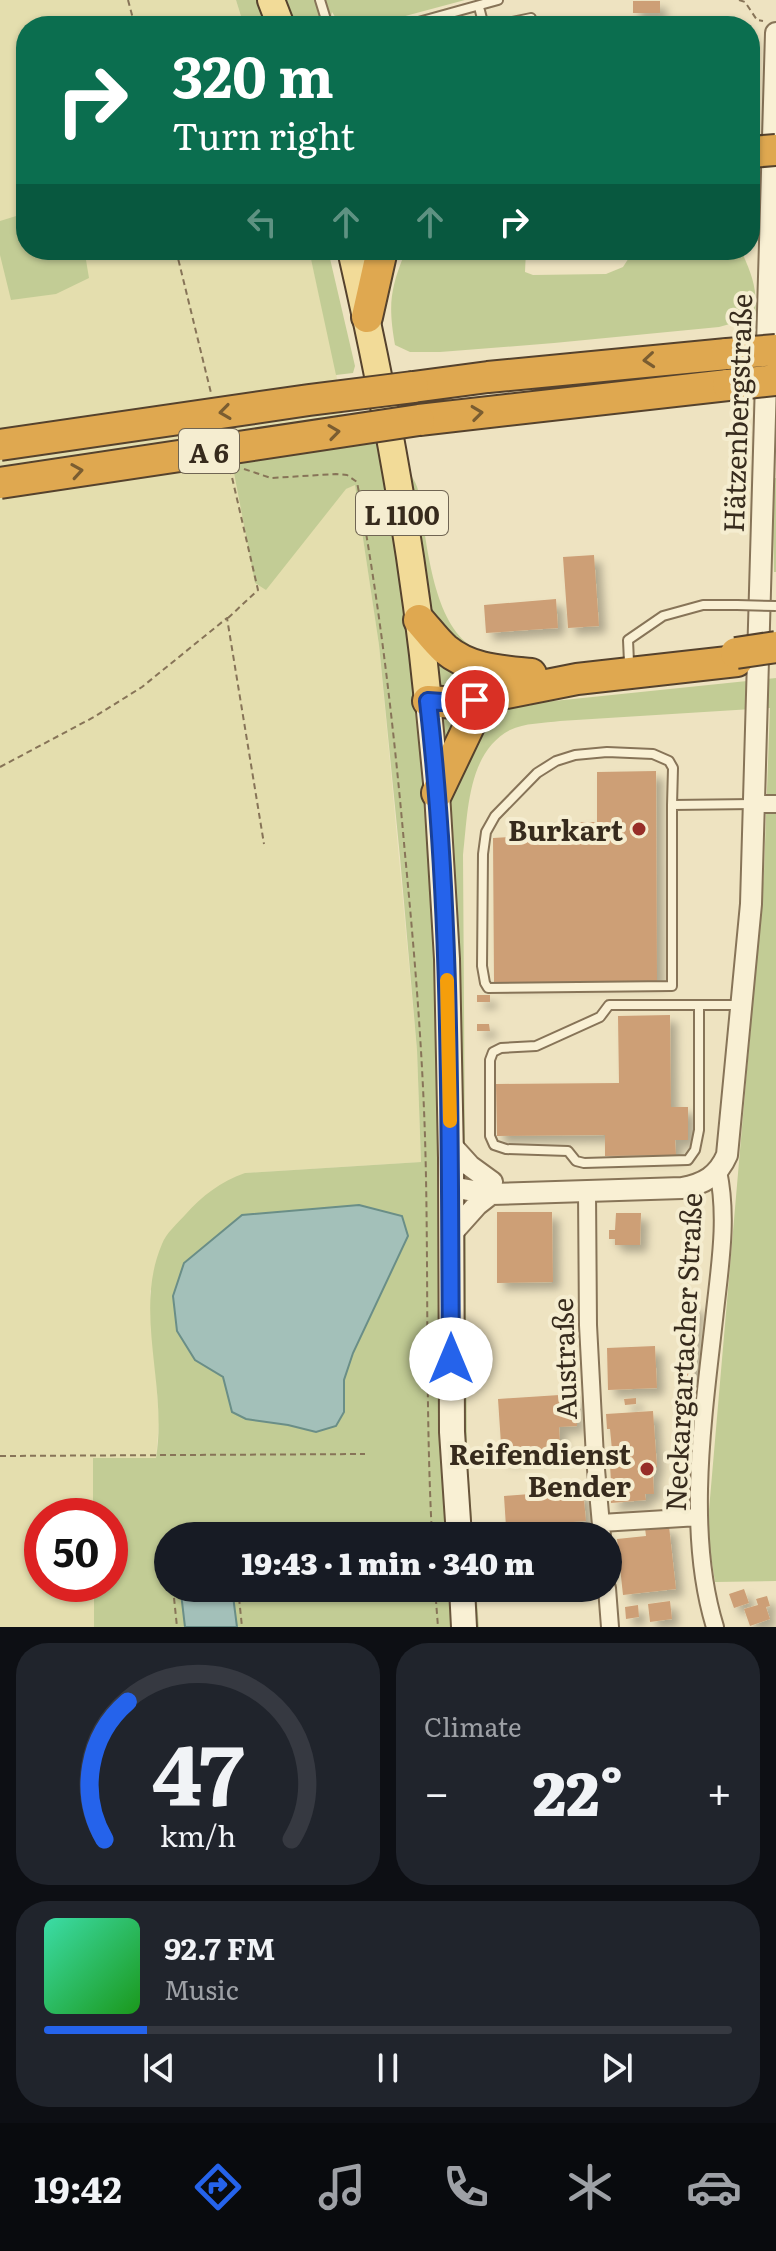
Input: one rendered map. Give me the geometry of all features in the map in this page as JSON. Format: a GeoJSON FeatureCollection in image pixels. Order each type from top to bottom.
{"type":"FeatureCollection","features":[{"type":"Feature","properties":{"kind":"highway"},"geometry":{"type":"LineString","coordinates":[[367,317],[380,260]]}},
{"type":"Feature","properties":{"kind":"highway","name":"A 6"},"geometry":{"type":"LineString","coordinates":[[0,445],[488,377],[776,350]]}},
{"type":"Feature","properties":{"kind":"highway","name":"A 6"},"geometry":{"type":"LineString","coordinates":[[0,483],[419,420],[776,380]]}},
{"type":"Feature","properties":{"kind":"highway"},"geometry":{"type":"LineString","coordinates":[[419,620],[444,648],[469,663],[493,670],[531,674]]}},
{"type":"Feature","properties":{"kind":"highway"},"geometry":{"type":"LineString","coordinates":[[427,695],[456,703],[523,688],[736,657],[776,647]]}},
{"type":"Feature","properties":{"kind":"highway"},"geometry":{"type":"LineString","coordinates":[[427,695],[531,674],[629,662],[776,656]]}},
{"type":"Feature","properties":{"kind":"highway"},"geometry":{"type":"LineString","coordinates":[[437,793],[470,724],[494,696]]}},
{"type":"Feature","properties":{"kind":"main road","name":"L 1100"},"geometry":{"type":"LineString","coordinates":[[353,260],[367,317],[419,620],[437,793],[447,959],[452,1432],[458,1522]]}},
{"type":"Feature","properties":{"kind":"main road"},"geometry":{"type":"LineString","coordinates":[[463,1602],[464,1627]]}},
{"type":"Feature","properties":{"kind":"street","name":"Hätzenbergstraße"},"geometry":{"type":"LineString","coordinates":[[757,746],[772,294],[771,27]]}},
{"type":"Feature","properties":{"kind":"street","name":"Neckargartacher Straße"},"geometry":{"type":"LineString","coordinates":[[715,1627],[701,1565],[699,1517],[703,1424],[722,1246],[723,1193],[718,1171],[727,1155],[730,1139],[751,904],[757,746]]}},
{"type":"Feature","properties":{"kind":"street"},"geometry":{"type":"LineString","coordinates":[[754,804],[776,804]]}},
{"type":"Feature","properties":{"kind":"street"},"geometry":{"type":"LineString","coordinates":[[451,1145],[492,1188]]}},
{"type":"Feature","properties":{"kind":"street"},"geometry":{"type":"LineString","coordinates":[[451,1182],[536,1192],[587,1192],[682,1188],[707,1180],[718,1171]]}},
{"type":"Feature","properties":{"kind":"street"},"geometry":{"type":"LineString","coordinates":[[451,1234],[492,1188]]}},
{"type":"Feature","properties":{"kind":"street","name":"Austraße"},"geometry":{"type":"LineString","coordinates":[[587,1192],[588,1325],[601,1522]]}},
{"type":"Feature","properties":{"kind":"street","name":"Austraße"},"geometry":{"type":"LineString","coordinates":[[622,1527],[699,1517]]}},
{"type":"Feature","properties":{"kind":"street"},"geometry":{"type":"LineString","coordinates":[[608,1602],[610,1627]]}},
{"type":"Feature","properties":{"kind":"lane"},"geometry":{"type":"LineString","coordinates":[[443,16],[498,0]]}},
{"type":"Feature","properties":{"kind":"lane"},"geometry":{"type":"LineString","coordinates":[[479,7],[481,16]]}},
{"type":"Feature","properties":{"kind":"lane"},"geometry":{"type":"LineString","coordinates":[[629,662],[628,640],[663,616],[703,605],[776,606]]}},
{"type":"Feature","properties":{"kind":"lane"},"geometry":{"type":"LineString","coordinates":[[607,752],[653,754],[669,761],[673,768],[672,805],[672,986],[488,988],[482,966],[483,854],[490,824],[513,795],[537,773],[556,761],[575,755],[607,752]]}},
{"type":"Feature","properties":{"kind":"lane"},"geometry":{"type":"LineString","coordinates":[[672,805],[754,804]]}},
{"type":"Feature","properties":{"kind":"lane"},"geometry":{"type":"LineString","coordinates":[[699,1005],[699,1130],[695,1150],[688,1160],[584,1163],[576,1161],[568,1151],[506,1149],[494,1145],[490,1136],[490,1060],[493,1052],[501,1048],[536,1046],[600,1017],[609,1005],[699,1005],[741,1005]]}},
{"type":"Feature","properties":{"kind":"path"},"geometry":{"type":"LineString","coordinates":[[739,0],[745,2],[754,16]]}},
{"type":"Feature","properties":{"kind":"path"},"geometry":{"type":"LineString","coordinates":[[0,767],[94,717],[142,687],[258,590],[229,465]]}},
{"type":"Feature","properties":{"kind":"path"},"geometry":{"type":"LineString","coordinates":[[357,482],[384,646],[417,979],[425,1139],[432,1522]]}},
{"type":"Feature","properties":{"kind":"path"},"geometry":{"type":"LineString","coordinates":[[227,618],[264,844]]}},
{"type":"Feature","properties":{"kind":"path"},"geometry":{"type":"LineString","coordinates":[[0,1456],[365,1454]]}},
{"type":"Feature","properties":{"kind":"path"},"geometry":{"type":"LineString","coordinates":[[174,1602],[177,1627]]}},
{"type":"Feature","properties":{"kind":"path"},"geometry":{"type":"LineString","coordinates":[[239,1602],[242,1627]]}},
{"type":"Feature","properties":{"kind":"path"},"geometry":{"type":"LineString","coordinates":[[436,1602],[438,1627]]}},
{"type":"Feature","properties":{"kind":"shaded area"},"geometry":{"type":"Polygon","coordinates":[[[0,0],[236,0],[241,16],[16,16],[16,260],[311,260],[334,360],[347,443],[346,489],[355,484],[379,645],[417,1050],[421,1162],[245,1173],[150,1291],[159,1422],[156,1458],[93,1458],[93,1498],[24,1498],[24,1602],[94,1602],[94,1627],[0,1627],[0,0]]]}},
{"type":"Feature","properties":{"kind":"green space"},"geometry":{"type":"Polygon","coordinates":[[[236,0],[465,0],[405,16],[335,16],[332,12],[331,16],[241,16],[236,0]]]}},
{"type":"Feature","properties":{"kind":"green space"},"geometry":{"type":"Polygon","coordinates":[[[16,216],[16,260],[86,260],[89,278],[56,294],[11,300],[0,255],[0,221],[16,216]]]}},
{"type":"Feature","properties":{"kind":"green space"},"geometry":{"type":"Polygon","coordinates":[[[311,260],[330,260],[355,366],[353,373],[336,375],[311,260]]]}},
{"type":"Feature","properties":{"kind":"green space"},"geometry":{"type":"Polygon","coordinates":[[[403,260],[526,260],[525,272],[533,275],[606,274],[623,267],[628,260],[745,260],[756,298],[755,317],[719,327],[554,343],[410,352],[395,345],[392,297],[403,260]]]}},
{"type":"Feature","properties":{"kind":"green space"},"geometry":{"type":"Polygon","coordinates":[[[401,436],[405,463],[419,494],[428,556],[440,601],[449,621],[461,637],[475,648],[505,656],[524,656],[527,706],[776,678],[776,1581],[715,1582],[708,1537],[764,872],[770,708],[522,726],[496,740],[485,753],[472,785],[463,855],[467,1451],[472,1522],[154,1522],[154,1602],[477,1602],[479,1627],[94,1627],[94,1602],[128,1602],[128,1498],[93,1498],[93,1458],[156,1458],[159,1431],[151,1296],[154,1270],[166,1236],[205,1195],[245,1173],[421,1162],[417,1050],[400,857],[379,645],[355,485],[346,489],[266,590],[255,583],[232,462],[401,436]],[[359,1205],[242,1215],[223,1377],[232,1412],[316,1432],[344,1412],[344,1380],[353,1353],[407,1237],[359,1205]]]}},
{"type":"Feature","properties":{"kind":"green space"},"geometry":{"type":"Polygon","coordinates":[[[772,478],[776,478],[776,572],[774,572],[772,478]]]}},
{"type":"Feature","properties":{"kind":"water"},"geometry":{"type":"Polygon","coordinates":[[[359,1205],[402,1216],[408,1236],[353,1353],[344,1380],[344,1412],[336,1426],[316,1432],[246,1419],[232,1412],[223,1377],[195,1360],[177,1331],[173,1296],[184,1263],[242,1215],[359,1205]]]}},
{"type":"Feature","properties":{"kind":"water"},"geometry":{"type":"Polygon","coordinates":[[[182,1602],[234,1602],[237,1627],[185,1627],[182,1602]]]}},
{"type":"Feature","properties":{"kind":"building"},"geometry":{"type":"Polygon","coordinates":[[[633,1],[660,1],[660,13],[633,13],[633,1]]]}},
{"type":"Feature","properties":{"kind":"building"},"geometry":{"type":"Polygon","coordinates":[[[594,555],[599,626],[568,628],[563,557],[594,555]]]}},
{"type":"Feature","properties":{"kind":"building"},"geometry":{"type":"Polygon","coordinates":[[[556,599],[558,628],[486,633],[484,605],[556,599]]]}},
{"type":"Feature","properties":{"kind":"building"},"geometry":{"type":"Polygon","coordinates":[[[656,771],[657,981],[494,983],[493,838],[510,837],[510,823],[597,822],[597,772],[656,771]]]}},
{"type":"Feature","properties":{"kind":"building"},"geometry":{"type":"Polygon","coordinates":[[[477,995],[490,995],[490,1002],[477,1002],[477,995]]]}},
{"type":"Feature","properties":{"kind":"building"},"geometry":{"type":"Polygon","coordinates":[[[670,1015],[671,1107],[688,1107],[688,1140],[675,1140],[676,1155],[605,1156],[605,1135],[497,1136],[496,1084],[619,1083],[618,1016],[670,1015]]]}},
{"type":"Feature","properties":{"kind":"building"},"geometry":{"type":"Polygon","coordinates":[[[477,1024],[489,1024],[490,1031],[477,1031],[477,1024]]]}},
{"type":"Feature","properties":{"kind":"building"},"geometry":{"type":"Polygon","coordinates":[[[497,1212],[552,1212],[553,1282],[497,1283],[497,1212]]]}},
{"type":"Feature","properties":{"kind":"building"},"geometry":{"type":"Polygon","coordinates":[[[616,1213],[641,1213],[640,1245],[615,1245],[615,1239],[609,1239],[609,1230],[615,1230],[616,1213]]]}},
{"type":"Feature","properties":{"kind":"building"},"geometry":{"type":"Polygon","coordinates":[[[685,1304],[697,1305],[692,1400],[680,1400],[685,1304]]]}},
{"type":"Feature","properties":{"kind":"building"},"geometry":{"type":"Polygon","coordinates":[[[655,1346],[657,1388],[608,1390],[607,1348],[655,1346]]]}},
{"type":"Feature","properties":{"kind":"building"},"geometry":{"type":"Polygon","coordinates":[[[575,1394],[577,1426],[559,1427],[564,1454],[502,1459],[498,1399],[575,1394]]]}},
{"type":"Feature","properties":{"kind":"building"},"geometry":{"type":"Polygon","coordinates":[[[636,1398],[636,1404],[625,1405],[624,1399],[636,1398]]]}},
{"type":"Feature","properties":{"kind":"building"},"geometry":{"type":"Polygon","coordinates":[[[653,1411],[657,1467],[653,1474],[654,1494],[645,1494],[646,1500],[611,1503],[614,1481],[611,1481],[609,1450],[612,1450],[606,1414],[653,1411]]]}},
{"type":"Feature","properties":{"kind":"building"},"geometry":{"type":"Polygon","coordinates":[[[583,1490],[586,1521],[506,1522],[504,1496],[583,1490]]]}},
{"type":"Feature","properties":{"kind":"building"},"geometry":{"type":"Polygon","coordinates":[[[669,1526],[676,1589],[623,1595],[622,1538],[646,1536],[645,1528],[669,1526]]]}},
{"type":"Feature","properties":{"kind":"building"},"geometry":{"type":"Polygon","coordinates":[[[744,1589],[749,1603],[734,1608],[729,1594],[744,1589]]]}},
{"type":"Feature","properties":{"kind":"building"},"geometry":{"type":"Polygon","coordinates":[[[767,1596],[770,1606],[766,1607],[770,1619],[750,1626],[744,1609],[758,1605],[756,1599],[767,1596]]]}},
{"type":"Feature","properties":{"kind":"building"},"geometry":{"type":"Polygon","coordinates":[[[670,1601],[672,1619],[650,1622],[648,1604],[670,1601]]]}},
{"type":"Feature","properties":{"kind":"building"},"geometry":{"type":"Polygon","coordinates":[[[638,1605],[639,1617],[626,1619],[625,1607],[638,1605]]]}},
{"type":"Feature","properties":{"kind":"slow traffic"},"geometry":{"type":"LineString","coordinates":[[447,980],[450,1121]]}},
{"type":"Feature","properties":{"kind":"place","name":"Burkart"},"geometry":{"type":"Point","coordinates":[639,829]}},
{"type":"Feature","properties":{"kind":"place","name":"Reifendienst Bender"},"geometry":{"type":"Point","coordinates":[647,1469]}},
{"type":"Feature","properties":{"kind":"route"},"geometry":{"type":"LineString","coordinates":[[451,1359],[447,959],[428,701],[456,703],[475,700]]}}]}
